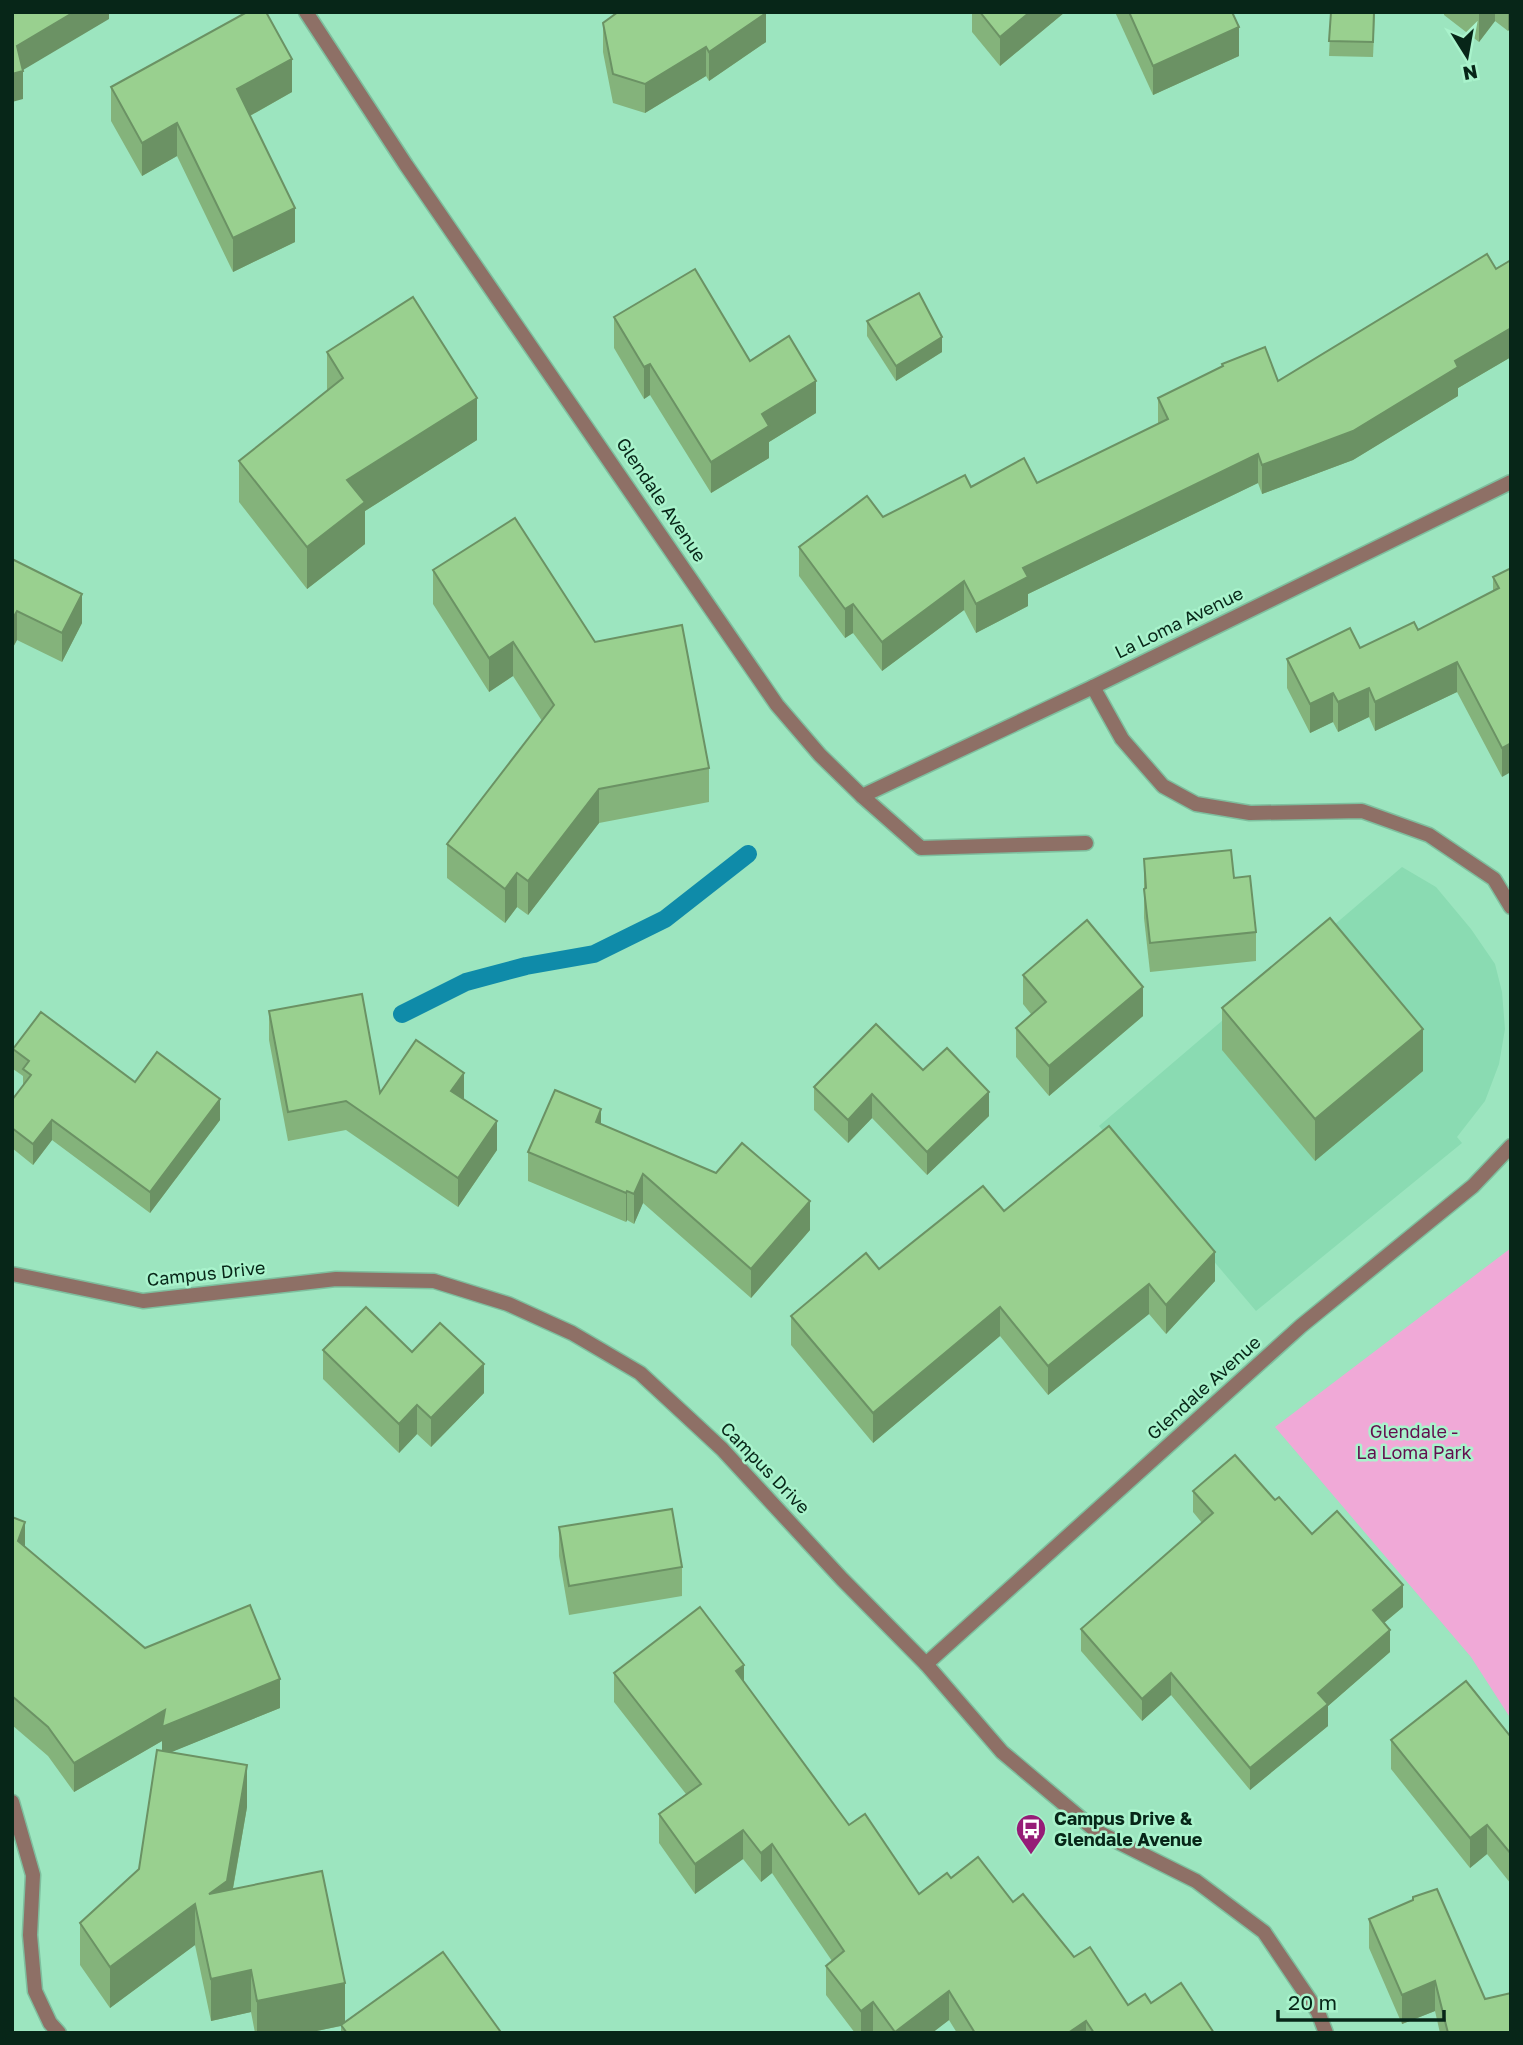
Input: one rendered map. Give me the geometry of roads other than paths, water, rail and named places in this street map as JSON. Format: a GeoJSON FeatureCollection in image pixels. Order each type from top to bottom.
{"type":"FeatureCollection","features":[{"type":"Feature","properties":{"kind":"street","name":"Glendale Avenue"},"geometry":{"type":"LineString","coordinates":[[306,12],[406,165],[777,705],[820,755],[921,848],[1086,843]]}},
{"type":"Feature","properties":{"kind":"street","name":"La Loma Avenue"},"geometry":{"type":"LineString","coordinates":[[862,796],[1093,687],[1511,482]]}},
{"type":"Feature","properties":{"kind":"street"},"geometry":{"type":"LineString","coordinates":[[1093,687],[1122,739],[1163,786],[1196,803],[1250,813],[1362,811],[1429,835],[1494,879],[1511,907]]}},
{"type":"Feature","properties":{"kind":"street","name":"Glendale Avenue"},"geometry":{"type":"LineString","coordinates":[[926,1664],[1301,1326],[1473,1186],[1511,1146]]}},
{"type":"Feature","properties":{"kind":"street","name":"Campus Drive"},"geometry":{"type":"LineString","coordinates":[[12,1274],[143,1301],[336,1279],[434,1281],[508,1304],[572,1333],[640,1373],[722,1449],[842,1579],[926,1664],[1002,1752],[1096,1831],[1196,1881],[1264,1932],[1318,2011],[1325,2033]]}},
{"type":"Feature","properties":{"kind":"street"},"geometry":{"type":"LineString","coordinates":[[12,1802],[33,1875],[30,1935],[35,1991],[50,2023],[58,2033]]}},
{"type":"Feature","properties":{"kind":"waterway"},"geometry":{"type":"LineString","coordinates":[[402,1014],[466,982],[526,966],[594,954],[665,919],[748,854]]}},
{"type":"Feature","properties":{"kind":"place","name":"Campus Drive & Glendale Avenue"},"geometry":{"type":"Point","coordinates":[1031,1856]}},
{"type":"Feature","properties":{"kind":"park label","name":"Glendale - La Loma Park"},"geometry":{"type":"Point","coordinates":[1414,1442]}}]}
